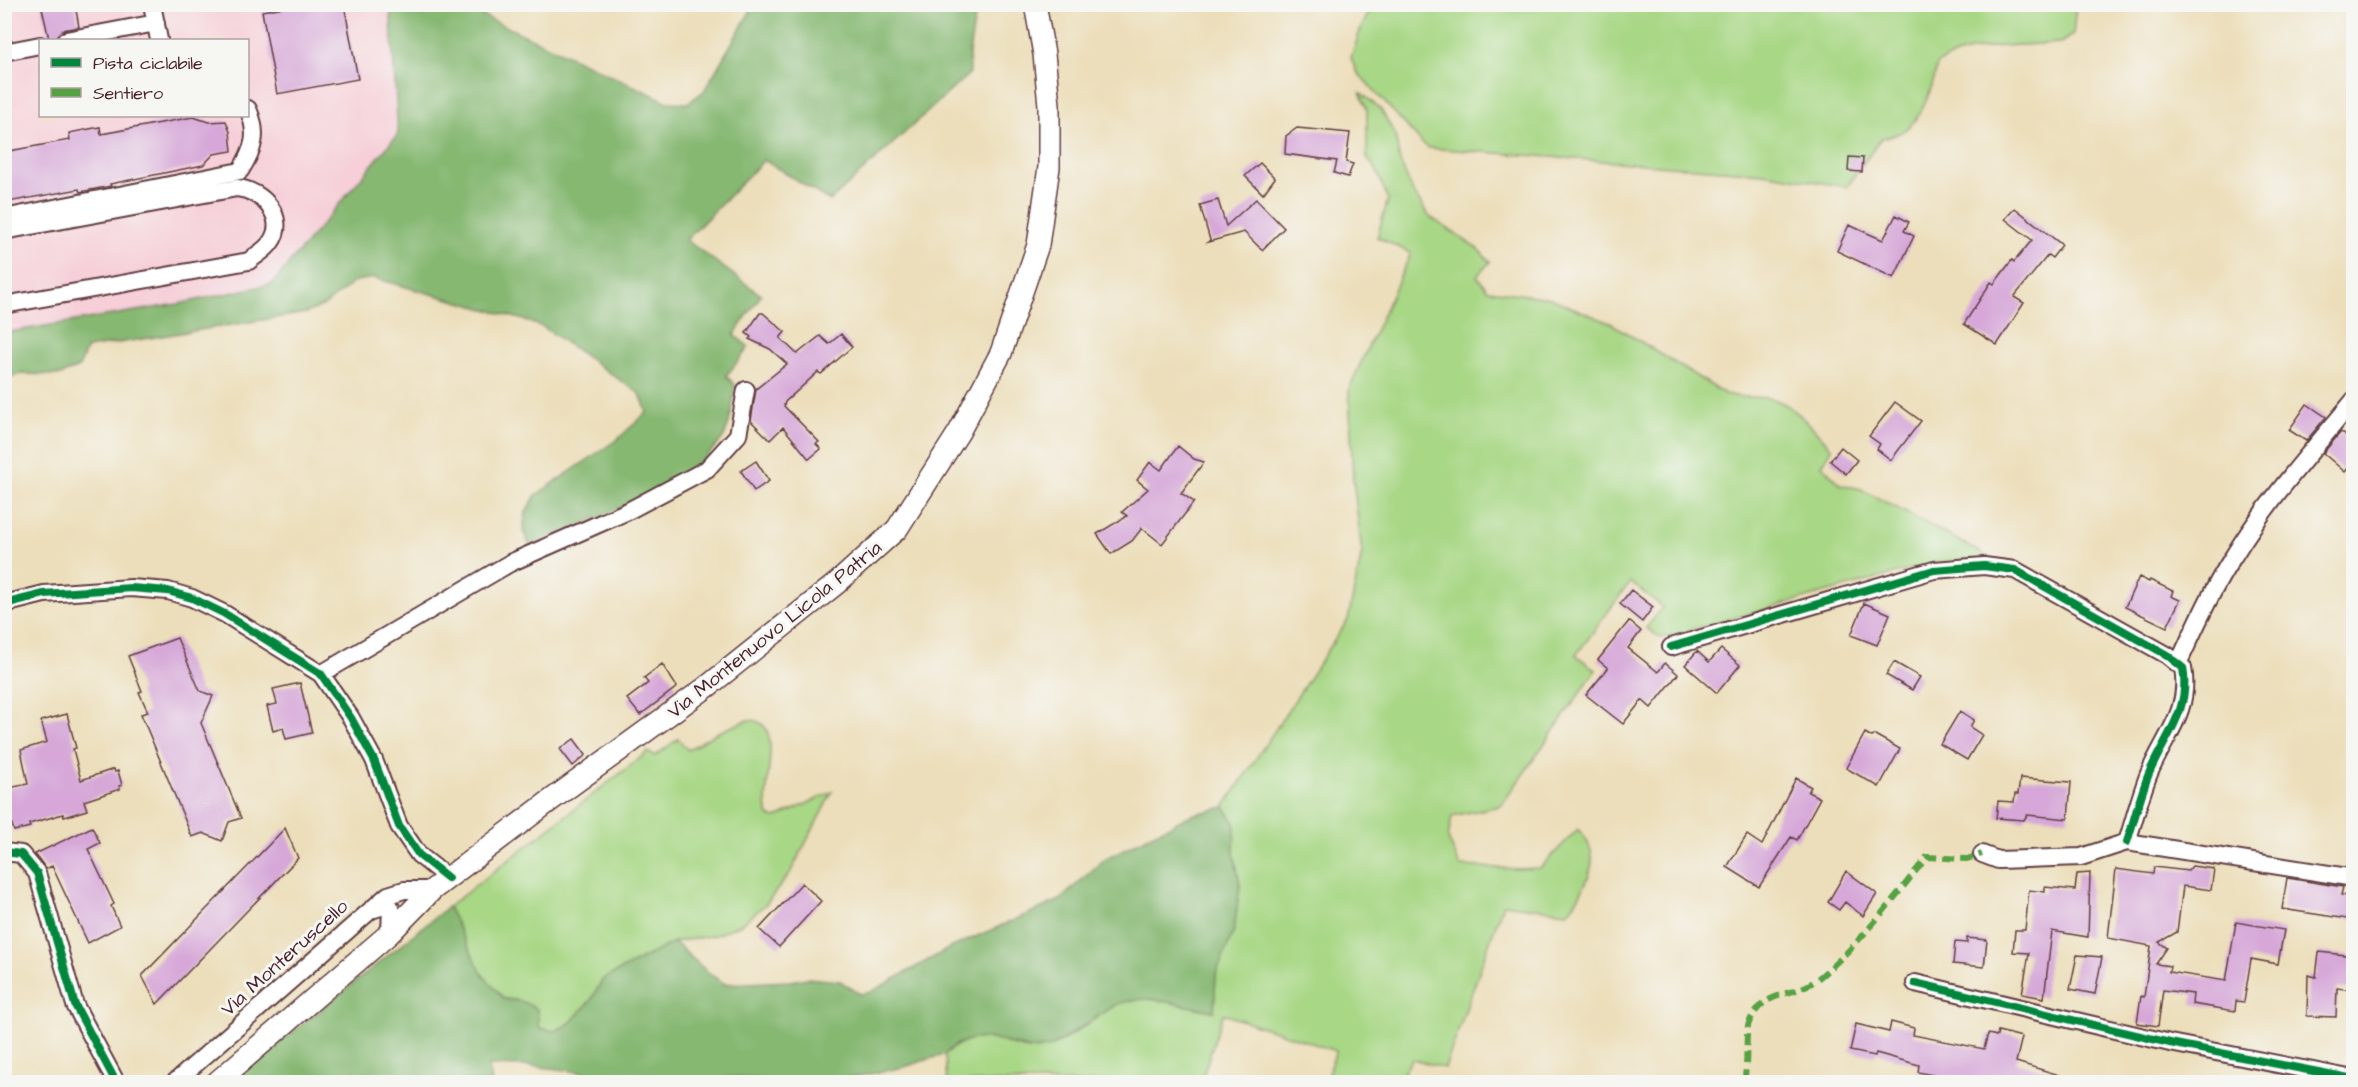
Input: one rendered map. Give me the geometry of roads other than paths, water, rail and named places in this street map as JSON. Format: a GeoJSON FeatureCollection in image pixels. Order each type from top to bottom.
{"type":"FeatureCollection","features":[{"type":"Feature","properties":{"kind":"main road","name":"Via Montenuovo Licola Patria"},"geometry":{"type":"LineString","coordinates":[[216,1083],[390,933],[440,884],[708,686],[837,583],[897,528],[959,432],[1001,353],[1038,245],[1049,166],[1049,105],[1044,54],[1035,4]]}},
{"type":"Feature","properties":{"kind":"street"},"geometry":{"type":"LineString","coordinates":[[152,4],[159,39]]}},
{"type":"Feature","properties":{"kind":"street"},"geometry":{"type":"LineString","coordinates":[[71,39],[156,23]]}},
{"type":"Feature","properties":{"kind":"street"},"geometry":{"type":"LineString","coordinates":[[4,52],[39,45]]}},
{"type":"Feature","properties":{"kind":"street"},"geometry":{"type":"LineString","coordinates":[[4,218],[240,171],[251,154],[254,129],[249,113]]}},
{"type":"Feature","properties":{"kind":"street"},"geometry":{"type":"LineString","coordinates":[[4,231],[237,188],[248,189],[258,194],[273,210],[277,228],[272,241],[249,261],[4,305]]}},
{"type":"Feature","properties":{"kind":"street"},"geometry":{"type":"LineString","coordinates":[[321,674],[510,563],[628,511],[707,469],[738,435],[746,390]]}},
{"type":"Feature","properties":{"kind":"street"},"geometry":{"type":"LineString","coordinates":[[2178,664],[2233,557],[2288,481],[2354,400]]}},
{"type":"Feature","properties":{"kind":"street"},"geometry":{"type":"LineString","coordinates":[[1671,647],[1934,570],[1984,566],[2015,570],[2167,655],[2183,668],[2186,683],[2181,710],[2149,775],[2127,842]]}},
{"type":"Feature","properties":{"kind":"street"},"geometry":{"type":"LineString","coordinates":[[4,604],[45,594],[94,589],[131,588],[168,591],[192,598],[225,614],[321,674],[351,718],[374,760],[399,826],[440,884]]}},
{"type":"Feature","properties":{"kind":"street"},"geometry":{"type":"LineString","coordinates":[[1982,854],[1998,860],[2081,857],[2127,842],[2354,878]]}},
{"type":"Feature","properties":{"kind":"street"},"geometry":{"type":"LineString","coordinates":[[4,852],[21,854],[37,873],[75,1005],[116,1083]]}},
{"type":"Feature","properties":{"kind":"street","name":"Via Monteruscello"},"geometry":{"type":"LineString","coordinates":[[175,1083],[388,895],[440,884]]}},
{"type":"Feature","properties":{"kind":"street"},"geometry":{"type":"LineString","coordinates":[[368,911],[387,905],[391,908],[390,933]]}},
{"type":"Feature","properties":{"kind":"street"},"geometry":{"type":"LineString","coordinates":[[1915,983],[2170,1043],[2354,1079]]}}]}
